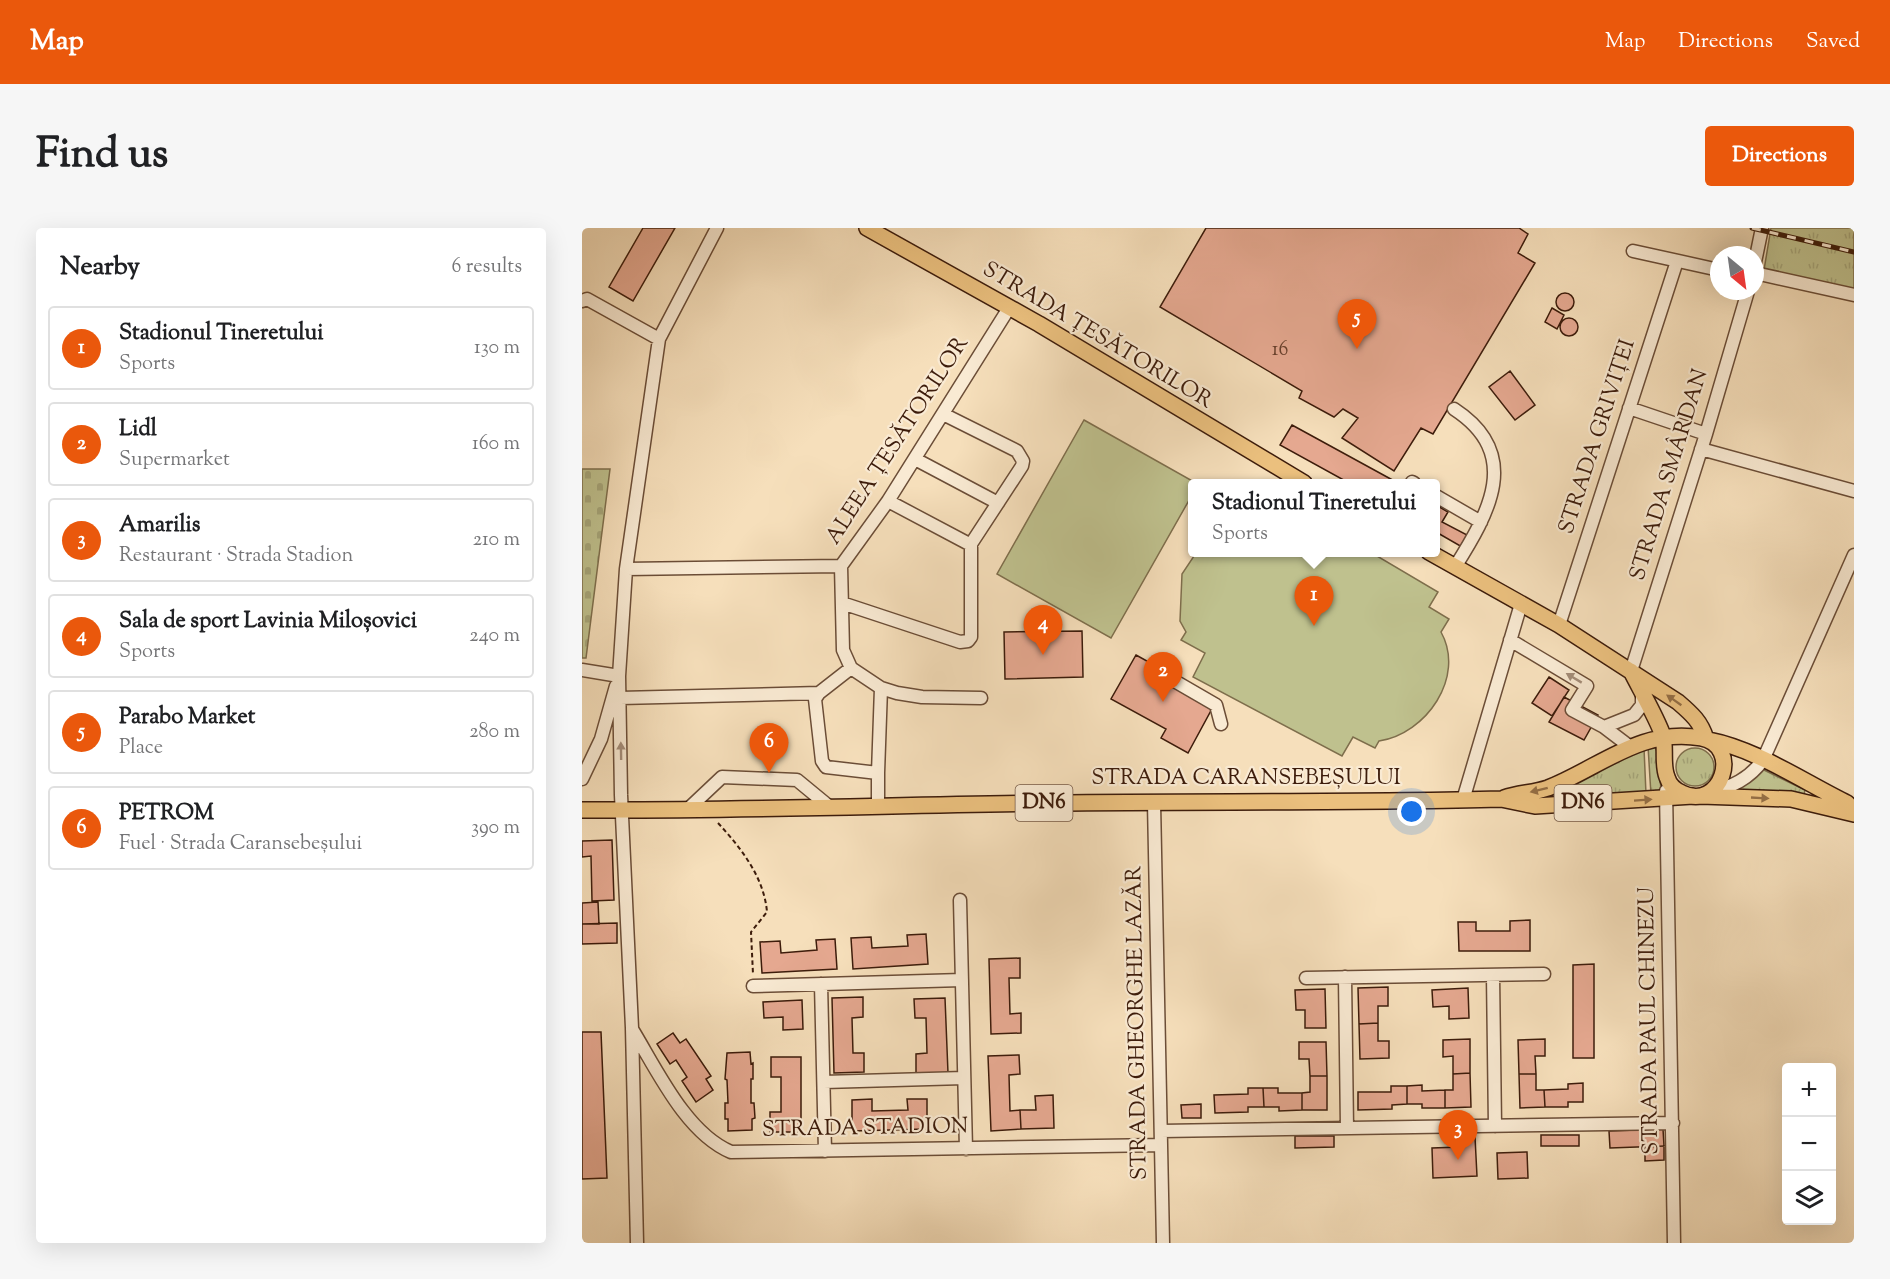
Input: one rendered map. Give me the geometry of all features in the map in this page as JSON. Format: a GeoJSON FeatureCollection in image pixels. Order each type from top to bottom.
{"type":"FeatureCollection","features":[{"type":"Feature","properties":{"kind":"main road","name":"STRADA ȚESĂTORILOR"},"geometry":{"type":"LineString","coordinates":[[867,228],[1009,308],[1298,479]]}},
{"type":"Feature","properties":{"kind":"main road"},"geometry":{"type":"LineString","coordinates":[[1437,557],[1559,625],[1678,702],[1695,716],[1702,726],[1702,739]]}},
{"type":"Feature","properties":{"kind":"main road"},"geometry":{"type":"LineString","coordinates":[[1631,671],[1663,737],[1665,766],[1671,785],[1685,795],[1701,795],[1721,781],[1724,766],[1720,751],[1702,739],[1681,740],[1668,753],[1665,766]]}},
{"type":"Feature","properties":{"kind":"main road","name":"DN6"},"geometry":{"type":"LineString","coordinates":[[1501,799],[1518,793],[1547,788],[1629,746],[1663,737],[1702,739],[1739,749],[1847,803],[1854,812]]}},
{"type":"Feature","properties":{"kind":"main road","name":"STRADA CARANSEBEȘULUI"},"geometry":{"type":"LineString","coordinates":[[582,810],[1501,799],[1535,806],[1701,795],[1791,800],[1854,812]]}},
{"type":"Feature","properties":{"kind":"street"},"geometry":{"type":"LineString","coordinates":[[637,1243],[632,1028],[622,810],[619,676],[626,569],[659,339],[717,228]]}},
{"type":"Feature","properties":{"kind":"street"},"geometry":{"type":"LineString","coordinates":[[1758,246],[1761,229]]}},
{"type":"Feature","properties":{"kind":"street"},"geometry":{"type":"LineString","coordinates":[[1633,251],[1710,268]]}},
{"type":"Feature","properties":{"kind":"street","name":"STRADA GRIVIȚEI"},"geometry":{"type":"LineString","coordinates":[[1559,625],[1677,261]]}},
{"type":"Feature","properties":{"kind":"street"},"geometry":{"type":"LineString","coordinates":[[1764,275],[1854,295]]}},
{"type":"Feature","properties":{"kind":"street"},"geometry":{"type":"LineString","coordinates":[[582,301],[587,299],[659,339]]}},
{"type":"Feature","properties":{"kind":"street","name":"STRADA SMÂRDAN"},"geometry":{"type":"LineString","coordinates":[[1631,671],[1706,434],[1745,300]]}},
{"type":"Feature","properties":{"kind":"street","name":"ALEEA ȚESĂTORILOR"},"geometry":{"type":"LineString","coordinates":[[626,569],[841,566],[888,501],[1009,308]]}},
{"type":"Feature","properties":{"kind":"street"},"geometry":{"type":"LineString","coordinates":[[1629,408],[1706,434]]}},
{"type":"Feature","properties":{"kind":"street"},"geometry":{"type":"LineString","coordinates":[[1454,409],[1477,428],[1487,444],[1494,465],[1495,479],[1494,491],[1481,522],[1455,567]]}},
{"type":"Feature","properties":{"kind":"street"},"geometry":{"type":"LineString","coordinates":[[943,414],[1017,451],[1021,456],[1022,466],[970,544]]}},
{"type":"Feature","properties":{"kind":"street"},"geometry":{"type":"LineString","coordinates":[[1701,449],[1854,491]]}},
{"type":"Feature","properties":{"kind":"street"},"geometry":{"type":"LineString","coordinates":[[915,459],[998,503]]}},
{"type":"Feature","properties":{"kind":"street"},"geometry":{"type":"LineString","coordinates":[[1440,498],[1481,522]]}},
{"type":"Feature","properties":{"kind":"street"},"geometry":{"type":"LineString","coordinates":[[842,603],[964,642],[971,637],[972,549],[970,544],[888,501]]}},
{"type":"Feature","properties":{"kind":"street"},"geometry":{"type":"LineString","coordinates":[[1701,795],[1727,788],[1742,780],[1755,771],[1763,760],[1854,555]]}},
{"type":"Feature","properties":{"kind":"street"},"geometry":{"type":"LineString","coordinates":[[841,566],[843,650],[851,668],[881,688],[922,698],[981,698]]}},
{"type":"Feature","properties":{"kind":"street"},"geometry":{"type":"LineString","coordinates":[[1463,800],[1521,604]]}},
{"type":"Feature","properties":{"kind":"street"},"geometry":{"type":"LineString","coordinates":[[1510,640],[1587,686],[1572,710],[1604,727],[1629,746]]}},
{"type":"Feature","properties":{"kind":"street"},"geometry":{"type":"LineString","coordinates":[[851,668],[819,693],[815,699],[822,761],[826,767],[878,773]]}},
{"type":"Feature","properties":{"kind":"street"},"geometry":{"type":"LineString","coordinates":[[582,670],[619,676]]}},
{"type":"Feature","properties":{"kind":"street"},"geometry":{"type":"LineString","coordinates":[[1159,672],[1216,705],[1221,724]]}},
{"type":"Feature","properties":{"kind":"street"},"geometry":{"type":"LineString","coordinates":[[582,779],[601,739],[619,676]]}},
{"type":"Feature","properties":{"kind":"street"},"geometry":{"type":"LineString","coordinates":[[878,807],[881,688]]}},
{"type":"Feature","properties":{"kind":"street"},"geometry":{"type":"LineString","coordinates":[[620,698],[819,693]]}},
{"type":"Feature","properties":{"kind":"street"},"geometry":{"type":"LineString","coordinates":[[1604,727],[1634,715],[1642,705],[1642,694]]}},
{"type":"Feature","properties":{"kind":"street","name":"STRADA PAUL CHINEZU"},"geometry":{"type":"LineString","coordinates":[[1665,766],[1675,1243]]}},
{"type":"Feature","properties":{"kind":"street"},"geometry":{"type":"LineString","coordinates":[[687,810],[722,777],[797,780],[831,808]]}},
{"type":"Feature","properties":{"kind":"street","name":"STRADA GHEORGHE LAZĂR"},"geometry":{"type":"LineString","coordinates":[[1154,803],[1163,1243]]}},
{"type":"Feature","properties":{"kind":"street"},"geometry":{"type":"LineString","coordinates":[[960,900],[966,1149]]}},
{"type":"Feature","properties":{"kind":"street"},"geometry":{"type":"LineString","coordinates":[[1306,978],[1544,974]]}},
{"type":"Feature","properties":{"kind":"street"},"geometry":{"type":"LineString","coordinates":[[1493,975],[1495,1126]]}},
{"type":"Feature","properties":{"kind":"street"},"geometry":{"type":"LineString","coordinates":[[1345,977],[1347,1128]]}},
{"type":"Feature","properties":{"kind":"street"},"geometry":{"type":"LineString","coordinates":[[753,986],[962,980]]}},
{"type":"Feature","properties":{"kind":"street"},"geometry":{"type":"LineString","coordinates":[[821,984],[825,1151]]}},
{"type":"Feature","properties":{"kind":"street","name":"STRADA STADION"},"geometry":{"type":"LineString","coordinates":[[632,1028],[672,1095],[716,1146],[731,1152],[1161,1145]]}},
{"type":"Feature","properties":{"kind":"street"},"geometry":{"type":"LineString","coordinates":[[824,1082],[964,1078]]}},
{"type":"Feature","properties":{"kind":"street"},"geometry":{"type":"LineString","coordinates":[[1161,1131],[1673,1123]]}},
{"type":"Feature","properties":{"kind":"path"},"geometry":{"type":"LineString","coordinates":[[706,810],[742,849],[766,895],[767,912],[751,932],[753,986]]}},
{"type":"Feature","properties":{"kind":"green space"},"geometry":{"type":"Polygon","coordinates":[[[1771,228],[1854,228],[1854,289],[1764,270],[1771,228]]]}},
{"type":"Feature","properties":{"kind":"green space"},"geometry":{"type":"Polygon","coordinates":[[[1084,420],[1189,479],[1188,502],[1111,638],[997,574],[1084,420]]]}},
{"type":"Feature","properties":{"kind":"green space"},"geometry":{"type":"Polygon","coordinates":[[[582,469],[610,469],[586,658],[582,658],[582,469]]]}},
{"type":"Feature","properties":{"kind":"green space"},"geometry":{"type":"Polygon","coordinates":[[[1193,557],[1379,557],[1438,592],[1429,607],[1449,619],[1441,632],[1447,649],[1448,667],[1445,684],[1437,701],[1412,727],[1396,736],[1379,741],[1375,748],[1353,737],[1342,756],[1193,677],[1205,653],[1181,640],[1186,632],[1180,621],[1182,574],[1193,557]]]}},
{"type":"Feature","properties":{"kind":"green space"},"geometry":{"type":"Polygon","coordinates":[[[1654,745],[1659,756],[1661,792],[1651,795],[1648,746],[1654,745]]]}},
{"type":"Feature","properties":{"kind":"green space"},"geometry":{"type":"Polygon","coordinates":[[[1644,748],[1646,794],[1542,797],[1644,748]]]}},
{"type":"Feature","properties":{"kind":"green space"},"geometry":{"type":"Polygon","coordinates":[[[1695,748],[1709,753],[1714,767],[1709,781],[1695,786],[1681,781],[1676,767],[1681,753],[1695,748]]]}},
{"type":"Feature","properties":{"kind":"green space"},"geometry":{"type":"Polygon","coordinates":[[[1762,769],[1805,790],[1804,795],[1733,790],[1749,782],[1762,769]]]}},
{"type":"Feature","properties":{"kind":"building"},"geometry":{"type":"Polygon","coordinates":[[[643,228],[675,228],[633,301],[609,287],[643,228]]]}},
{"type":"Feature","properties":{"kind":"building"},"geometry":{"type":"Polygon","coordinates":[[[1206,228],[1519,228],[1528,234],[1518,253],[1535,263],[1433,434],[1421,428],[1394,471],[1342,438],[1358,418],[1343,409],[1334,417],[1299,398],[1302,391],[1160,307],[1206,228]]]}},
{"type":"Feature","properties":{"kind":"building"},"geometry":{"type":"Polygon","coordinates":[[[1565,293],[1571,296],[1574,302],[1571,308],[1565,311],[1559,308],[1556,302],[1559,296],[1565,293]]]}},
{"type":"Feature","properties":{"kind":"building"},"geometry":{"type":"Polygon","coordinates":[[[1552,308],[1564,315],[1557,329],[1545,322],[1552,308]]]}},
{"type":"Feature","properties":{"kind":"building"},"geometry":{"type":"Polygon","coordinates":[[[1569,318],[1575,321],[1578,327],[1575,333],[1569,336],[1563,333],[1560,327],[1563,321],[1569,318]]]}},
{"type":"Feature","properties":{"kind":"building"},"geometry":{"type":"Polygon","coordinates":[[[1510,371],[1535,405],[1515,420],[1489,387],[1510,371]]]}},
{"type":"Feature","properties":{"kind":"building"},"geometry":{"type":"Polygon","coordinates":[[[1292,425],[1391,479],[1342,479],[1280,445],[1292,425]]]}},
{"type":"Feature","properties":{"kind":"building"},"geometry":{"type":"Polygon","coordinates":[[[1440,507],[1448,512],[1442,522],[1469,536],[1462,547],[1440,534],[1440,507]]]}},
{"type":"Feature","properties":{"kind":"building"},"geometry":{"type":"Polygon","coordinates":[[[1082,631],[1083,677],[1005,679],[1004,632],[1082,631]]]}},
{"type":"Feature","properties":{"kind":"building"},"geometry":{"type":"Polygon","coordinates":[[[1136,655],[1156,666],[1153,672],[1214,705],[1188,753],[1161,738],[1166,729],[1111,699],[1136,655]]]}},
{"type":"Feature","properties":{"kind":"building"},"geometry":{"type":"Polygon","coordinates":[[[1549,677],[1569,690],[1552,716],[1532,703],[1549,677]]]}},
{"type":"Feature","properties":{"kind":"building"},"geometry":{"type":"Polygon","coordinates":[[[1564,697],[1598,715],[1584,740],[1549,722],[1564,697]]]}},
{"type":"Feature","properties":{"kind":"building"},"geometry":{"type":"Polygon","coordinates":[[[612,840],[614,900],[592,901],[591,856],[582,857],[582,841],[612,840]]]}},
{"type":"Feature","properties":{"kind":"building"},"geometry":{"type":"Polygon","coordinates":[[[598,902],[599,924],[582,924],[582,903],[598,902]]]}},
{"type":"Feature","properties":{"kind":"building"},"geometry":{"type":"Polygon","coordinates":[[[1530,920],[1530,951],[1459,951],[1458,922],[1476,922],[1476,931],[1510,931],[1510,921],[1530,920]]]}},
{"type":"Feature","properties":{"kind":"building"},"geometry":{"type":"Polygon","coordinates":[[[617,923],[617,943],[582,944],[582,924],[617,923]]]}},
{"type":"Feature","properties":{"kind":"building"},"geometry":{"type":"Polygon","coordinates":[[[926,934],[928,964],[853,969],[851,938],[871,937],[872,948],[908,946],[907,935],[926,934]]]}},
{"type":"Feature","properties":{"kind":"building"},"geometry":{"type":"Polygon","coordinates":[[[835,939],[837,969],[762,973],[760,942],[780,941],[781,953],[817,950],[816,940],[835,939]]]}},
{"type":"Feature","properties":{"kind":"building"},"geometry":{"type":"Polygon","coordinates":[[[1020,958],[1020,978],[1009,978],[1010,1014],[1021,1013],[1021,1033],[991,1034],[989,959],[1020,958]]]}},
{"type":"Feature","properties":{"kind":"building"},"geometry":{"type":"Polygon","coordinates":[[[1594,964],[1594,1058],[1573,1058],[1573,965],[1594,964]]]}},
{"type":"Feature","properties":{"kind":"building"},"geometry":{"type":"Polygon","coordinates":[[[1388,987],[1388,1006],[1378,1006],[1378,1023],[1359,1024],[1358,988],[1388,987]]]}},
{"type":"Feature","properties":{"kind":"building"},"geometry":{"type":"Polygon","coordinates":[[[1468,988],[1469,1018],[1449,1019],[1449,1006],[1433,1007],[1432,990],[1468,988]]]}},
{"type":"Feature","properties":{"kind":"building"},"geometry":{"type":"Polygon","coordinates":[[[1325,989],[1326,1028],[1305,1028],[1305,1010],[1296,1010],[1295,990],[1325,989]]]}},
{"type":"Feature","properties":{"kind":"building"},"geometry":{"type":"Polygon","coordinates":[[[863,997],[863,1017],[852,1018],[853,1053],[864,1053],[864,1072],[834,1073],[832,998],[863,997]]]}},
{"type":"Feature","properties":{"kind":"building"},"geometry":{"type":"Polygon","coordinates":[[[945,998],[948,1073],[916,1074],[916,1054],[927,1053],[926,1018],[915,1018],[914,999],[945,998]]]}},
{"type":"Feature","properties":{"kind":"building"},"geometry":{"type":"Polygon","coordinates":[[[802,1000],[803,1029],[783,1030],[783,1017],[764,1018],[763,1002],[802,1000]]]}},
{"type":"Feature","properties":{"kind":"building"},"geometry":{"type":"Polygon","coordinates":[[[1378,1023],[1378,1041],[1389,1041],[1389,1058],[1360,1059],[1359,1024],[1378,1023]]]}},
{"type":"Feature","properties":{"kind":"building"},"geometry":{"type":"Polygon","coordinates":[[[582,1032],[601,1032],[607,1178],[582,1179],[582,1032]]]}},
{"type":"Feature","properties":{"kind":"building"},"geometry":{"type":"Polygon","coordinates":[[[673,1033],[680,1043],[686,1039],[711,1076],[706,1079],[713,1090],[696,1102],[682,1081],[687,1077],[676,1060],[670,1064],[657,1044],[673,1033]]]}},
{"type":"Feature","properties":{"kind":"building"},"geometry":{"type":"Polygon","coordinates":[[[1470,1039],[1470,1073],[1453,1074],[1453,1056],[1443,1057],[1443,1040],[1470,1039]]]}},
{"type":"Feature","properties":{"kind":"building"},"geometry":{"type":"Polygon","coordinates":[[[1545,1039],[1545,1056],[1535,1056],[1536,1074],[1519,1074],[1518,1040],[1545,1039]]]}},
{"type":"Feature","properties":{"kind":"building"},"geometry":{"type":"Polygon","coordinates":[[[1299,1042],[1326,1042],[1327,1076],[1310,1076],[1309,1059],[1299,1059],[1299,1042]]]}},
{"type":"Feature","properties":{"kind":"building"},"geometry":{"type":"Polygon","coordinates":[[[750,1052],[751,1064],[753,1063],[751,1103],[754,1103],[755,1118],[752,1119],[752,1130],[728,1131],[728,1119],[725,1119],[725,1103],[728,1103],[727,1080],[725,1079],[727,1053],[750,1052]]]}},
{"type":"Feature","properties":{"kind":"building"},"geometry":{"type":"Polygon","coordinates":[[[1019,1055],[1020,1074],[1009,1075],[1010,1111],[1020,1110],[1021,1129],[991,1131],[988,1056],[1019,1055]]]}},
{"type":"Feature","properties":{"kind":"building"},"geometry":{"type":"Polygon","coordinates":[[[771,1057],[801,1057],[801,1132],[770,1132],[770,1112],[781,1112],[781,1077],[771,1077],[771,1057]]]}},
{"type":"Feature","properties":{"kind":"building"},"geometry":{"type":"Polygon","coordinates":[[[1470,1073],[1471,1107],[1445,1108],[1445,1090],[1453,1090],[1453,1074],[1470,1073]]]}},
{"type":"Feature","properties":{"kind":"building"},"geometry":{"type":"Polygon","coordinates":[[[1519,1074],[1536,1074],[1536,1090],[1544,1090],[1545,1107],[1520,1108],[1519,1074]]]}},
{"type":"Feature","properties":{"kind":"building"},"geometry":{"type":"Polygon","coordinates":[[[1310,1076],[1327,1076],[1327,1110],[1302,1110],[1302,1093],[1310,1092],[1310,1076]]]}},
{"type":"Feature","properties":{"kind":"building"},"geometry":{"type":"Polygon","coordinates":[[[1583,1083],[1583,1102],[1568,1102],[1568,1107],[1545,1107],[1544,1090],[1568,1089],[1568,1084],[1583,1083]]]}},
{"type":"Feature","properties":{"kind":"building"},"geometry":{"type":"Polygon","coordinates":[[[1422,1085],[1422,1091],[1445,1090],[1445,1108],[1422,1108],[1422,1104],[1407,1104],[1407,1086],[1422,1085]]]}},
{"type":"Feature","properties":{"kind":"building"},"geometry":{"type":"Polygon","coordinates":[[[1391,1086],[1407,1086],[1407,1104],[1392,1105],[1392,1109],[1358,1110],[1358,1092],[1391,1092],[1391,1086]]]}},
{"type":"Feature","properties":{"kind":"building"},"geometry":{"type":"Polygon","coordinates":[[[1248,1088],[1263,1088],[1264,1107],[1248,1107],[1248,1112],[1215,1113],[1214,1095],[1248,1094],[1248,1088]]]}},
{"type":"Feature","properties":{"kind":"building"},"geometry":{"type":"Polygon","coordinates":[[[1263,1088],[1278,1088],[1278,1093],[1302,1093],[1302,1110],[1279,1111],[1279,1107],[1264,1107],[1263,1088]]]}},
{"type":"Feature","properties":{"kind":"building"},"geometry":{"type":"Polygon","coordinates":[[[1053,1095],[1054,1128],[1021,1129],[1020,1110],[1036,1110],[1035,1096],[1053,1095]]]}},
{"type":"Feature","properties":{"kind":"building"},"geometry":{"type":"Polygon","coordinates":[[[872,1099],[872,1111],[908,1110],[907,1099],[927,1099],[927,1129],[852,1131],[852,1100],[872,1099]]]}},
{"type":"Feature","properties":{"kind":"building"},"geometry":{"type":"Polygon","coordinates":[[[1201,1104],[1201,1118],[1182,1118],[1181,1105],[1201,1104]]]}},
{"type":"Feature","properties":{"kind":"building"},"geometry":{"type":"Polygon","coordinates":[[[1663,1129],[1664,1146],[1610,1148],[1609,1131],[1663,1129]]]}},
{"type":"Feature","properties":{"kind":"building"},"geometry":{"type":"Polygon","coordinates":[[[1541,1135],[1579,1135],[1579,1146],[1541,1146],[1541,1135]]]}},
{"type":"Feature","properties":{"kind":"building"},"geometry":{"type":"Polygon","coordinates":[[[1295,1136],[1334,1136],[1334,1147],[1295,1148],[1295,1136]]]}},
{"type":"Feature","properties":{"kind":"building"},"geometry":{"type":"Polygon","coordinates":[[[1475,1137],[1477,1176],[1433,1178],[1432,1148],[1460,1147],[1459,1138],[1475,1137]]]}},
{"type":"Feature","properties":{"kind":"building"},"geometry":{"type":"Polygon","coordinates":[[[1664,1146],[1664,1160],[1645,1161],[1645,1147],[1664,1146]]]}},
{"type":"Feature","properties":{"kind":"building"},"geometry":{"type":"Polygon","coordinates":[[[1527,1152],[1528,1178],[1498,1179],[1497,1153],[1527,1152]]]}},
{"type":"Feature","properties":{"kind":"railway"},"geometry":{"type":"LineString","coordinates":[[1752,228],[1854,252]]}},
{"type":"Feature","properties":{"kind":"place","name":"Parabo Market"},"geometry":{"type":"Point","coordinates":[1357,349]}},
{"type":"Feature","properties":{"kind":"place","name":"Stadionul Tineretului"},"geometry":{"type":"Point","coordinates":[1314,626]}},
{"type":"Feature","properties":{"kind":"place","name":"Sala de sport Lavinia Miloșovici"},"geometry":{"type":"Point","coordinates":[1043,655]}},
{"type":"Feature","properties":{"kind":"place","name":"Lidl"},"geometry":{"type":"Point","coordinates":[1163,702]}},
{"type":"Feature","properties":{"kind":"place","name":"PETROM"},"geometry":{"type":"Point","coordinates":[769,773]}},
{"type":"Feature","properties":{"kind":"place","name":"Amarilis"},"geometry":{"type":"Point","coordinates":[1458,1160]}}]}
